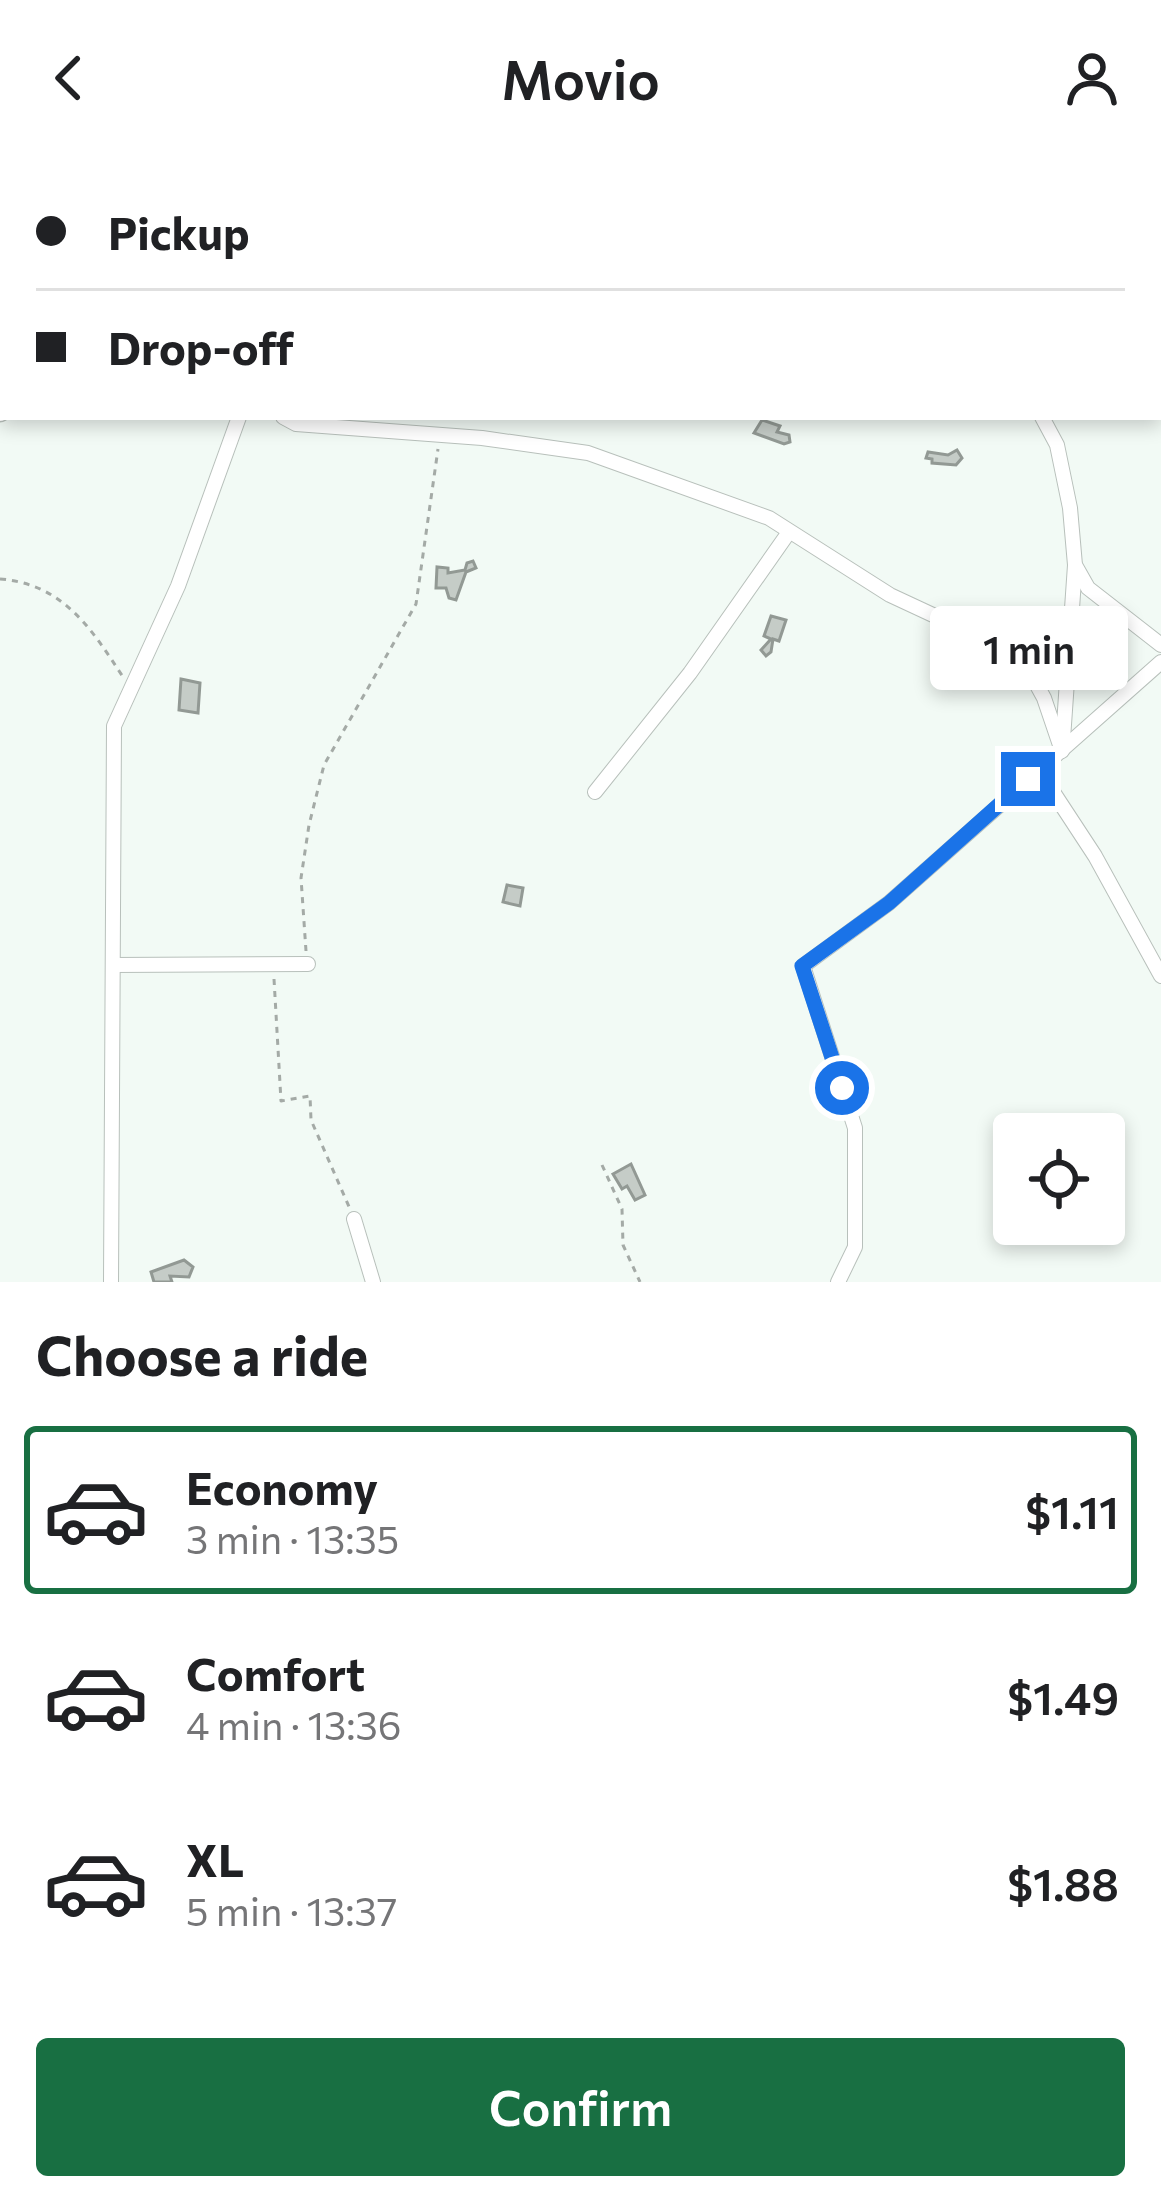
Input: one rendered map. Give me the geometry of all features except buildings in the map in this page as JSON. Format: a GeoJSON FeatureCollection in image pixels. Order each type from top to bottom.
{"type":"FeatureCollection","features":[{"type":"Feature","properties":{"kind":"street"},"geometry":{"type":"LineString","coordinates":[[111,1282],[114,726],[178,586],[238,420]]}},
{"type":"Feature","properties":{"kind":"street"},"geometry":{"type":"LineString","coordinates":[[289,420],[588,453],[769,518],[890,595],[1021,656],[1045,698],[1063,751]]}},
{"type":"Feature","properties":{"kind":"street"},"geometry":{"type":"LineString","coordinates":[[1044,420],[1057,446],[1070,508],[1075,566],[1063,751]]}},
{"type":"Feature","properties":{"kind":"street"},"geometry":{"type":"LineString","coordinates":[[595,792],[691,673],[789,532]]}},
{"type":"Feature","properties":{"kind":"street"},"geometry":{"type":"LineString","coordinates":[[1075,566],[1088,588],[1161,645]]}},
{"type":"Feature","properties":{"kind":"street"},"geometry":{"type":"LineString","coordinates":[[838,1282],[855,1247],[855,1128],[802,966],[889,903],[1161,662]]}},
{"type":"Feature","properties":{"kind":"street"},"geometry":{"type":"LineString","coordinates":[[1038,769],[1095,856],[1161,976]]}},
{"type":"Feature","properties":{"kind":"street"},"geometry":{"type":"LineString","coordinates":[[112,965],[308,964]]}},
{"type":"Feature","properties":{"kind":"street"},"geometry":{"type":"LineString","coordinates":[[354,1219],[373,1282]]}},
{"type":"Feature","properties":{"kind":"path"},"geometry":{"type":"LineString","coordinates":[[308,964],[301,878],[309,825],[324,765],[416,604],[440,435]]}},
{"type":"Feature","properties":{"kind":"path"},"geometry":{"type":"LineString","coordinates":[[0,579],[27,581],[56,596],[95,634],[131,689]]}},
{"type":"Feature","properties":{"kind":"path"},"geometry":{"type":"LineString","coordinates":[[274,965],[281,1101],[310,1096],[311,1120],[354,1219]]}},
{"type":"Feature","properties":{"kind":"path"},"geometry":{"type":"LineString","coordinates":[[602,1165],[622,1209],[622,1245],[640,1282]]}},
{"type":"Feature","properties":{"kind":"route"},"geometry":{"type":"LineString","coordinates":[[842,1088],[802,966],[889,903],[1028,779]]}}]}
